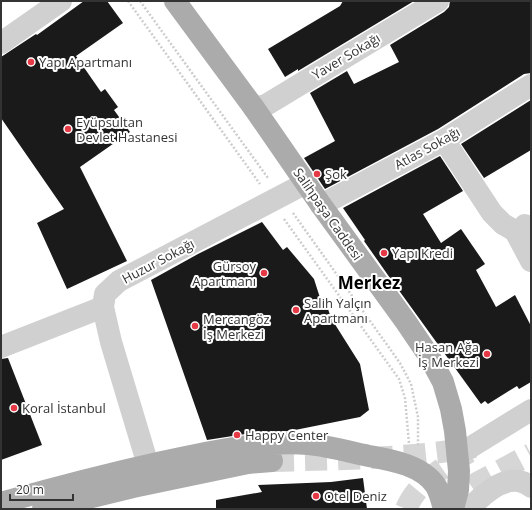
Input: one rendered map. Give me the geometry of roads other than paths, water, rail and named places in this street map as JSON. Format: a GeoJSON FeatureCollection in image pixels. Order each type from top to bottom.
{"type":"FeatureCollection","features":[{"type":"Feature","properties":{"kind":"main road","name":"Salihpaşa Caddesi"},"geometry":{"type":"LineString","coordinates":[[175,1],[254,108],[429,356],[443,382],[451,409],[460,471],[454,509]]}},
{"type":"Feature","properties":{"kind":"main road"},"geometry":{"type":"LineString","coordinates":[[1,503],[148,465],[207,452],[245,447],[309,444],[392,460],[416,470],[428,477],[436,486],[444,509]]}},
{"type":"Feature","properties":{"kind":"main road"},"geometry":{"type":"LineString","coordinates":[[43,509],[133,486],[248,463],[272,461]]}},
{"type":"Feature","properties":{"kind":"street"},"geometry":{"type":"LineString","coordinates":[[1,43],[61,1]]}},
{"type":"Feature","properties":{"kind":"street","name":"Yaver Sokağı"},"geometry":{"type":"LineString","coordinates":[[254,108],[266,105],[438,1]]}},
{"type":"Feature","properties":{"kind":"street","name":"Atlas Sokağı"},"geometry":{"type":"LineString","coordinates":[[321,205],[444,140],[531,85]]}},
{"type":"Feature","properties":{"kind":"street"},"geometry":{"type":"LineString","coordinates":[[444,140],[492,213],[503,224],[520,228],[531,261]]}},
{"type":"Feature","properties":{"kind":"street","name":"Huzur Sokağı"},"geometry":{"type":"LineString","coordinates":[[103,308],[105,294],[119,281],[306,183]]}},
{"type":"Feature","properties":{"kind":"street"},"geometry":{"type":"LineString","coordinates":[[1,347],[103,308],[111,342],[148,465]]}},
{"type":"Feature","properties":{"kind":"street"},"geometry":{"type":"LineString","coordinates":[[458,455],[531,410]]}},
{"type":"Feature","properties":{"kind":"street"},"geometry":{"type":"LineString","coordinates":[[469,509],[498,485],[510,480],[529,482]]}},
{"type":"Feature","properties":{"kind":"tunnel"},"geometry":{"type":"LineString","coordinates":[[272,461],[399,456],[475,447]]}},
{"type":"Feature","properties":{"kind":"tunnel"},"geometry":{"type":"LineString","coordinates":[[406,509],[411,499],[424,483],[441,469],[469,452]]}},
{"type":"Feature","properties":{"kind":"tunnel"},"geometry":{"type":"LineString","coordinates":[[445,506],[477,483],[531,454]]}},
{"type":"Feature","properties":{"kind":"place","name":"Yapı Apartmanı"},"geometry":{"type":"Point","coordinates":[31,62]}},
{"type":"Feature","properties":{"kind":"place","name":"Eyüpsultan Devlet Hastanesi"},"geometry":{"type":"Point","coordinates":[68,129]}},
{"type":"Feature","properties":{"kind":"place","name":"Şok"},"geometry":{"type":"Point","coordinates":[317,174]}},
{"type":"Feature","properties":{"kind":"place","name":"Yapı Kredi"},"geometry":{"type":"Point","coordinates":[384,253]}},
{"type":"Feature","properties":{"kind":"place","name":"Gürsoy Apartmanı"},"geometry":{"type":"Point","coordinates":[264,273]}},
{"type":"Feature","properties":{"kind":"place","name":"Salih Yalçın Apartmanı"},"geometry":{"type":"Point","coordinates":[296,310]}},
{"type":"Feature","properties":{"kind":"place","name":"Mercangöz İş Merkezi"},"geometry":{"type":"Point","coordinates":[195,326]}},
{"type":"Feature","properties":{"kind":"place","name":"Hasan Ağa İş Merkezi"},"geometry":{"type":"Point","coordinates":[487,354]}},
{"type":"Feature","properties":{"kind":"place","name":"Koral İstanbul"},"geometry":{"type":"Point","coordinates":[14,408]}},
{"type":"Feature","properties":{"kind":"place","name":"Happy Center"},"geometry":{"type":"Point","coordinates":[237,435]}},
{"type":"Feature","properties":{"kind":"place","name":"Otel Deniz"},"geometry":{"type":"Point","coordinates":[316,496]}},
{"type":"Feature","properties":{"kind":"district","name":"Merkez"},"geometry":{"type":"Point","coordinates":[369,283]}}]}
